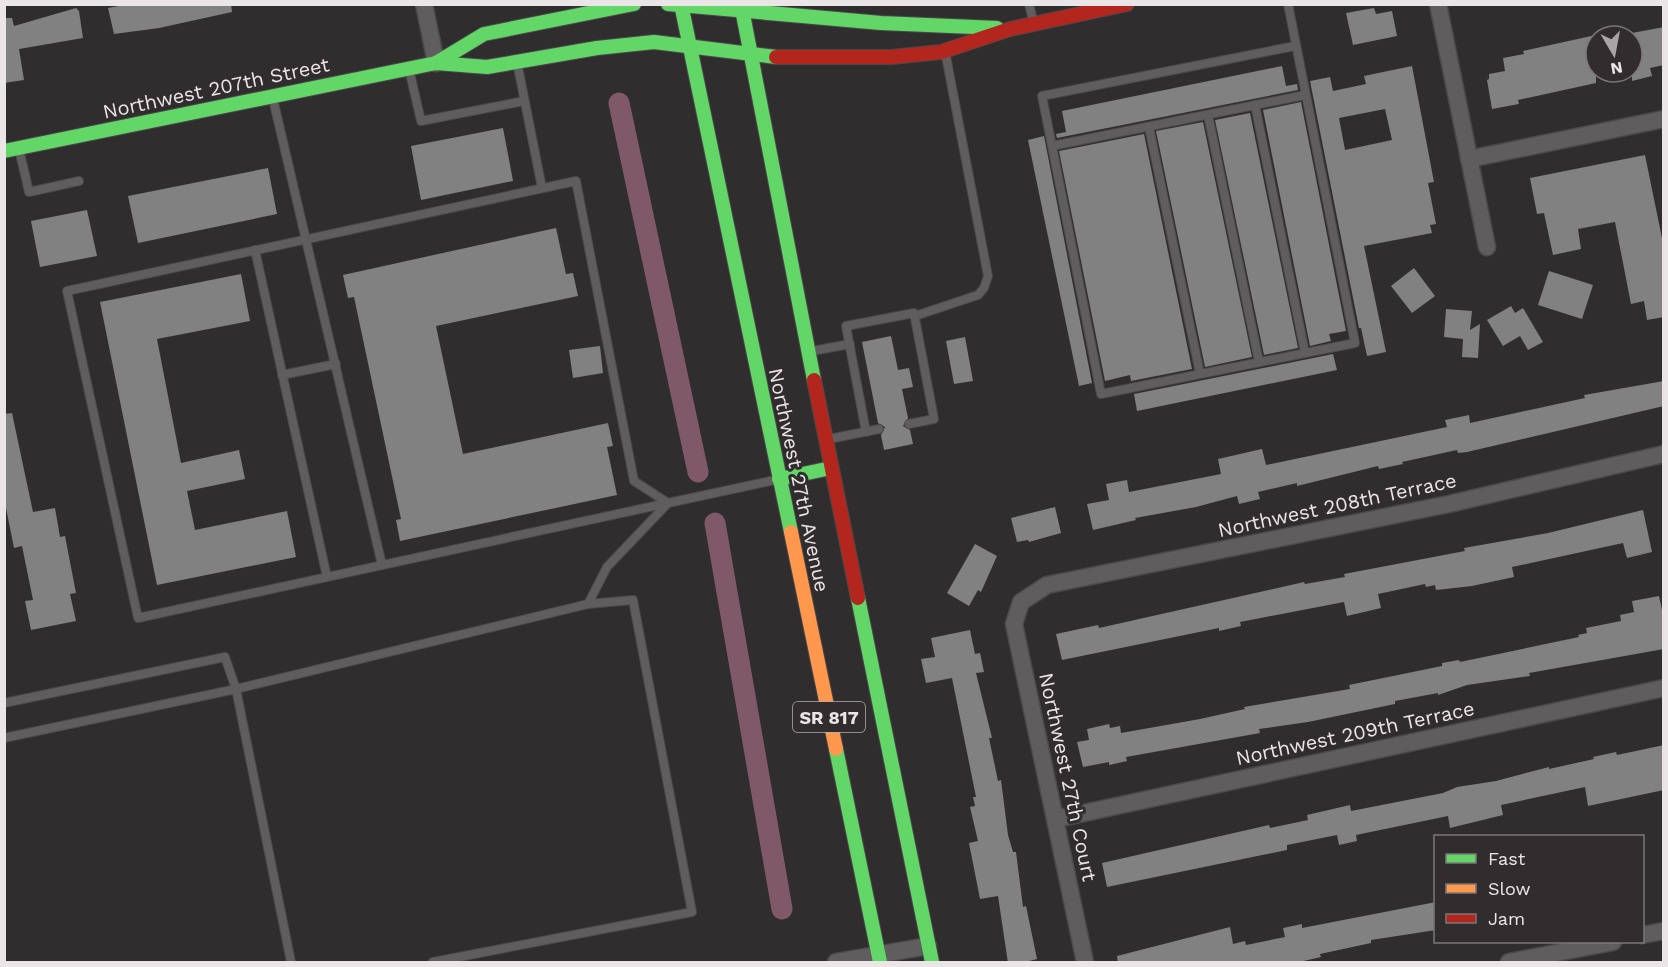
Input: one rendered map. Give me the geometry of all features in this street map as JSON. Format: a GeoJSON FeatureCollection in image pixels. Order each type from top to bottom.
{"type":"FeatureCollection","features":[{"type":"Feature","properties":{"kind":"main road","name":"Northwest 207th Street"},"geometry":{"type":"LineString","coordinates":[[436,63],[484,34],[634,4]]}},
{"type":"Feature","properties":{"kind":"main road","name":"Northwest 207th Street"},"geometry":{"type":"LineString","coordinates":[[12,150],[436,63],[487,67],[597,48],[654,42],[780,58],[891,57],[945,51],[1010,29],[1085,9],[1127,4]]}},
{"type":"Feature","properties":{"kind":"main road","name":"Northwest 207th Street"},"geometry":{"type":"LineString","coordinates":[[677,5],[742,8],[881,23],[1010,29]]}},
{"type":"Feature","properties":{"kind":"main road","name":"Northwest 27th Avenue"},"geometry":{"type":"LineString","coordinates":[[677,5],[689,46],[880,959]]}},
{"type":"Feature","properties":{"kind":"main road","name":"Northwest 27th Avenue"},"geometry":{"type":"LineString","coordinates":[[742,8],[831,468],[932,963]]}},
{"type":"Feature","properties":{"kind":"main road"},"geometry":{"type":"LineString","coordinates":[[779,479],[831,468]]}},
{"type":"Feature","properties":{"kind":"street"},"geometry":{"type":"LineString","coordinates":[[424,4],[436,63]]}},
{"type":"Feature","properties":{"kind":"street"},"geometry":{"type":"LineString","coordinates":[[1438,4],[1487,247]]}},
{"type":"Feature","properties":{"kind":"street"},"geometry":{"type":"LineString","coordinates":[[1469,159],[1664,118]]}},
{"type":"Feature","properties":{"kind":"street","name":"Northwest 208th Terrace"},"geometry":{"type":"LineString","coordinates":[[1022,602],[1047,585],[1449,504],[1664,454]]}},
{"type":"Feature","properties":{"kind":"street","name":"Northwest 27th Court"},"geometry":{"type":"LineString","coordinates":[[1022,602],[1014,624],[1085,963]]}},
{"type":"Feature","properties":{"kind":"street","name":"Northwest 209th Terrace"},"geometry":{"type":"LineString","coordinates":[[1056,819],[1664,688]]}},
{"type":"Feature","properties":{"kind":"street"},"geometry":{"type":"LineString","coordinates":[[1644,935],[1664,931]]}},
{"type":"Feature","properties":{"kind":"street"},"geometry":{"type":"LineString","coordinates":[[1509,963],[1607,943]]}},
{"type":"Feature","properties":{"kind":"street"},"geometry":{"type":"LineString","coordinates":[[836,963],[880,959],[928,946]]}},
{"type":"Feature","properties":{"kind":"lane"},"geometry":{"type":"LineString","coordinates":[[1029,4],[1034,24]]}},
{"type":"Feature","properties":{"kind":"lane"},"geometry":{"type":"LineString","coordinates":[[1288,4],[1355,344],[1101,394],[1042,96],[1295,46]]}},
{"type":"Feature","properties":{"kind":"lane"},"geometry":{"type":"LineString","coordinates":[[915,316],[978,295],[984,288],[988,276],[945,51]]}},
{"type":"Feature","properties":{"kind":"lane"},"geometry":{"type":"LineString","coordinates":[[517,61],[542,188]]}},
{"type":"Feature","properties":{"kind":"lane"},"geometry":{"type":"LineString","coordinates":[[409,69],[421,120],[524,100]]}},
{"type":"Feature","properties":{"kind":"lane"},"geometry":{"type":"LineString","coordinates":[[1052,146],[1305,95]]}},
{"type":"Feature","properties":{"kind":"lane"},"geometry":{"type":"LineString","coordinates":[[272,97],[382,566]]}},
{"type":"Feature","properties":{"kind":"lane"},"geometry":{"type":"LineString","coordinates":[[1255,105],[1305,353]]}},
{"type":"Feature","properties":{"kind":"lane"},"geometry":{"type":"LineString","coordinates":[[1208,115],[1259,362]]}},
{"type":"Feature","properties":{"kind":"lane"},"geometry":{"type":"LineString","coordinates":[[1149,127],[1200,374]]}},
{"type":"Feature","properties":{"kind":"lane"},"geometry":{"type":"LineString","coordinates":[[12,150],[29,192],[79,182]]}},
{"type":"Feature","properties":{"kind":"lane"},"geometry":{"type":"LineString","coordinates":[[668,503],[634,482],[576,181],[67,291],[138,618],[779,479]]}},
{"type":"Feature","properties":{"kind":"lane"},"geometry":{"type":"LineString","coordinates":[[255,250],[327,577]]}},
{"type":"Feature","properties":{"kind":"lane"},"geometry":{"type":"LineString","coordinates":[[866,432],[846,326],[914,313],[934,419],[909,424]]}},
{"type":"Feature","properties":{"kind":"lane"},"geometry":{"type":"LineString","coordinates":[[809,352],[850,344]]}},
{"type":"Feature","properties":{"kind":"lane"},"geometry":{"type":"LineString","coordinates":[[282,375],[336,364]]}},
{"type":"Feature","properties":{"kind":"lane"},"geometry":{"type":"LineString","coordinates":[[826,439],[879,429]]}},
{"type":"Feature","properties":{"kind":"lane"},"geometry":{"type":"LineString","coordinates":[[588,604],[607,567],[668,503]]}},
{"type":"Feature","properties":{"kind":"lane"},"geometry":{"type":"LineString","coordinates":[[4,738],[236,689],[588,604],[633,600],[692,912],[433,963]]}},
{"type":"Feature","properties":{"kind":"lane"},"geometry":{"type":"LineString","coordinates":[[4,703],[225,657],[236,689],[291,963]]}},
{"type":"Feature","properties":{"kind":"building"},"geometry":{"type":"Polygon","coordinates":[[[129,4],[231,4],[232,12],[159,28],[114,34],[108,8],[129,4]]]}},
{"type":"Feature","properties":{"kind":"building"},"geometry":{"type":"Polygon","coordinates":[[[76,8],[79,11],[83,38],[19,49],[24,80],[4,83],[4,18],[12,18],[14,26],[76,8]]]}},
{"type":"Feature","properties":{"kind":"building"},"geometry":{"type":"Polygon","coordinates":[[[1374,8],[1376,14],[1392,11],[1397,36],[1353,45],[1346,13],[1374,8]]]}},
{"type":"Feature","properties":{"kind":"building"},"geometry":{"type":"Polygon","coordinates":[[[1664,27],[1664,65],[1650,68],[1652,76],[1644,78],[1644,31],[1664,27]]]}},
{"type":"Feature","properties":{"kind":"building"},"geometry":{"type":"Polygon","coordinates":[[[1584,38],[1584,84],[1591,84],[1518,100],[1519,104],[1492,109],[1487,80],[1489,74],[1505,71],[1503,58],[1524,54],[1523,51],[1584,38]]]}},
{"type":"Feature","properties":{"kind":"building"},"geometry":{"type":"Polygon","coordinates":[[[1282,66],[1286,86],[1297,84],[1298,90],[1057,138],[1056,134],[1066,132],[1062,111],[1282,66]]]}},
{"type":"Feature","properties":{"kind":"building"},"geometry":{"type":"Polygon","coordinates":[[[1412,66],[1434,182],[1428,183],[1436,224],[1430,225],[1432,233],[1364,246],[1386,352],[1367,356],[1361,328],[1359,328],[1310,81],[1330,77],[1333,91],[1366,84],[1364,76],[1412,66]],[[1385,109],[1339,118],[1345,150],[1392,140],[1385,109]]]}},
{"type":"Feature","properties":{"kind":"building"},"geometry":{"type":"Polygon","coordinates":[[[1301,102],[1346,331],[1329,334],[1331,341],[1310,346],[1263,110],[1301,102]]]}},
{"type":"Feature","properties":{"kind":"building"},"geometry":{"type":"Polygon","coordinates":[[[1250,113],[1298,348],[1264,355],[1215,120],[1250,113]]]}},
{"type":"Feature","properties":{"kind":"building"},"geometry":{"type":"Polygon","coordinates":[[[1203,122],[1252,357],[1205,367],[1156,131],[1203,122]]]}},
{"type":"Feature","properties":{"kind":"building"},"geometry":{"type":"Polygon","coordinates":[[[503,128],[513,181],[421,200],[411,146],[503,128]]]}},
{"type":"Feature","properties":{"kind":"building"},"geometry":{"type":"Polygon","coordinates":[[[1144,134],[1192,369],[1131,381],[1130,375],[1105,381],[1059,151],[1144,134]]]}},
{"type":"Feature","properties":{"kind":"building"},"geometry":{"type":"Polygon","coordinates":[[[1044,136],[1092,383],[1079,386],[1028,140],[1044,136]]]}},
{"type":"Feature","properties":{"kind":"building"},"geometry":{"type":"Polygon","coordinates":[[[1645,155],[1664,248],[1664,317],[1647,320],[1644,301],[1631,304],[1615,222],[1578,229],[1581,249],[1553,255],[1544,213],[1537,214],[1530,178],[1645,155]]]}},
{"type":"Feature","properties":{"kind":"building"},"geometry":{"type":"Polygon","coordinates":[[[268,168],[277,214],[138,243],[128,196],[268,168]]]}},
{"type":"Feature","properties":{"kind":"building"},"geometry":{"type":"Polygon","coordinates":[[[87,210],[97,256],[40,267],[31,221],[87,210]]]}},
{"type":"Feature","properties":{"kind":"building"},"geometry":{"type":"Polygon","coordinates":[[[556,228],[566,274],[573,273],[578,296],[436,326],[463,454],[608,423],[613,446],[607,447],[617,495],[400,541],[396,520],[401,519],[354,297],[348,298],[343,275],[556,228]]]}},
{"type":"Feature","properties":{"kind":"building"},"geometry":{"type":"Polygon","coordinates":[[[1414,268],[1435,296],[1412,313],[1391,286],[1414,268]]]}},
{"type":"Feature","properties":{"kind":"building"},"geometry":{"type":"Polygon","coordinates":[[[1549,271],[1593,285],[1582,319],[1538,305],[1549,271]]]}},
{"type":"Feature","properties":{"kind":"building"},"geometry":{"type":"Polygon","coordinates":[[[241,274],[250,321],[157,339],[181,463],[239,450],[245,479],[187,491],[195,530],[287,511],[296,557],[157,585],[100,302],[241,274]]]}},
{"type":"Feature","properties":{"kind":"building"},"geometry":{"type":"Polygon","coordinates":[[[1511,306],[1515,313],[1523,308],[1543,342],[1528,350],[1520,336],[1503,346],[1487,320],[1511,306]]]}},
{"type":"Feature","properties":{"kind":"building"},"geometry":{"type":"Polygon","coordinates":[[[1446,309],[1472,311],[1470,330],[1480,324],[1478,358],[1462,357],[1463,339],[1444,337],[1446,309]]]}},
{"type":"Feature","properties":{"kind":"building"},"geometry":{"type":"Polygon","coordinates":[[[891,336],[898,370],[909,368],[913,387],[902,389],[908,418],[903,426],[910,430],[913,444],[884,450],[881,435],[885,427],[878,423],[862,342],[891,336]]]}},
{"type":"Feature","properties":{"kind":"building"},"geometry":{"type":"Polygon","coordinates":[[[965,337],[973,381],[954,384],[946,341],[965,337]]]}},
{"type":"Feature","properties":{"kind":"building"},"geometry":{"type":"Polygon","coordinates":[[[600,346],[603,373],[573,378],[569,350],[600,346]]]}},
{"type":"Feature","properties":{"kind":"building"},"geometry":{"type":"Polygon","coordinates":[[[1333,354],[1337,370],[1137,411],[1134,394],[1333,354]]]}},
{"type":"Feature","properties":{"kind":"building"},"geometry":{"type":"Polygon","coordinates":[[[1664,381],[1664,406],[1467,452],[1458,453],[1457,450],[1402,462],[1403,464],[1379,469],[1378,466],[1297,486],[1297,483],[1258,492],[1260,499],[1239,504],[1237,496],[1196,507],[1135,518],[1136,520],[1093,530],[1087,504],[1109,500],[1106,484],[1127,480],[1129,492],[1221,474],[1218,459],[1262,449],[1266,465],[1447,427],[1445,420],[1469,415],[1470,423],[1585,398],[1584,395],[1664,381]]]}},
{"type":"Feature","properties":{"kind":"building"},"geometry":{"type":"Polygon","coordinates":[[[12,413],[33,512],[55,508],[60,537],[65,536],[76,593],[70,594],[76,621],[31,630],[25,601],[33,600],[22,546],[14,548],[4,498],[4,414],[12,413]]]}},
{"type":"Feature","properties":{"kind":"building"},"geometry":{"type":"Polygon","coordinates":[[[1055,507],[1061,533],[1029,542],[1028,540],[1017,542],[1011,518],[1055,507]]]}},
{"type":"Feature","properties":{"kind":"building"},"geometry":{"type":"Polygon","coordinates":[[[1643,510],[1652,552],[1627,558],[1623,543],[1512,567],[1514,577],[1472,586],[1436,590],[1435,585],[1426,587],[1425,584],[1378,594],[1381,608],[1347,616],[1344,602],[1240,622],[1241,626],[1219,631],[1219,628],[1062,660],[1056,634],[1098,625],[1099,628],[1304,582],[1305,584],[1345,577],[1344,574],[1465,551],[1464,548],[1548,533],[1643,510]]]}},
{"type":"Feature","properties":{"kind":"building"},"geometry":{"type":"Polygon","coordinates":[[[975,544],[997,556],[981,592],[978,590],[969,606],[947,593],[975,544]]]}},
{"type":"Feature","properties":{"kind":"building"},"geometry":{"type":"Polygon","coordinates":[[[1659,596],[1664,619],[1664,649],[1529,673],[1530,676],[1467,685],[1438,695],[1438,693],[1395,701],[1395,704],[1308,722],[1259,729],[1260,733],[1126,757],[1127,761],[1109,765],[1109,762],[1083,767],[1077,742],[1089,740],[1087,729],[1109,724],[1110,728],[1120,726],[1121,733],[1200,719],[1245,709],[1244,707],[1350,689],[1349,685],[1442,666],[1442,663],[1459,660],[1460,662],[1579,637],[1578,635],[1587,633],[1586,628],[1621,621],[1620,615],[1634,612],[1632,601],[1659,596]]]}},
{"type":"Feature","properties":{"kind":"building"},"geometry":{"type":"Polygon","coordinates":[[[970,630],[975,654],[980,653],[984,672],[976,673],[992,738],[989,738],[998,781],[1001,780],[1008,835],[1013,852],[1016,852],[1023,907],[1026,906],[1037,959],[1022,963],[1008,963],[998,896],[980,899],[969,843],[978,841],[970,807],[975,806],[973,797],[976,797],[952,678],[926,683],[921,659],[935,657],[931,638],[970,630]]]}},
{"type":"Feature","properties":{"kind":"building"},"geometry":{"type":"Polygon","coordinates":[[[1664,745],[1664,790],[1588,806],[1585,787],[1501,805],[1503,815],[1450,828],[1448,816],[1356,835],[1357,841],[1339,845],[1337,835],[1287,845],[1287,850],[1107,887],[1102,863],[1269,825],[1270,828],[1308,820],[1307,815],[1350,805],[1351,811],[1443,793],[1457,787],[1496,781],[1616,752],[1617,755],[1664,745]]]}},
{"type":"Feature","properties":{"kind":"building"},"geometry":{"type":"Polygon","coordinates":[[[1434,902],[1434,930],[1371,940],[1371,943],[1320,954],[1321,957],[1295,963],[1118,963],[1117,956],[1230,927],[1233,944],[1245,941],[1246,945],[1285,937],[1283,928],[1302,924],[1302,928],[1434,902]]]}},
{"type":"Feature","properties":{"kind":"waterway"},"geometry":{"type":"LineString","coordinates":[[619,103],[698,472]]}},
{"type":"Feature","properties":{"kind":"waterway"},"geometry":{"type":"LineString","coordinates":[[715,523],[782,909]]}},
{"type":"Feature","properties":{"kind":"traffic: fast"},"geometry":{"type":"LineString","coordinates":[[436,63],[484,34],[634,4]]}},
{"type":"Feature","properties":{"kind":"traffic: fast"},"geometry":{"type":"LineString","coordinates":[[668,4],[881,23],[997,28]]}},
{"type":"Feature","properties":{"kind":"traffic: fast"},"geometry":{"type":"LineString","coordinates":[[681,4],[791,532]]}},
{"type":"Feature","properties":{"kind":"traffic: fast"},"geometry":{"type":"LineString","coordinates":[[741,4],[814,380]]}},
{"type":"Feature","properties":{"kind":"traffic: fast"},"geometry":{"type":"LineString","coordinates":[[4,151],[436,63],[487,67],[597,48],[654,42],[776,57]]}},
{"type":"Feature","properties":{"kind":"traffic: fast"},"geometry":{"type":"LineString","coordinates":[[779,479],[831,468]]}},
{"type":"Feature","properties":{"kind":"traffic: fast"},"geometry":{"type":"LineString","coordinates":[[858,598],[932,962]]}},
{"type":"Feature","properties":{"kind":"traffic: fast"},"geometry":{"type":"LineString","coordinates":[[836,749],[880,962]]}},
{"type":"Feature","properties":{"kind":"traffic: slow"},"geometry":{"type":"LineString","coordinates":[[791,532],[836,749]]}},
{"type":"Feature","properties":{"kind":"traffic: jam"},"geometry":{"type":"LineString","coordinates":[[776,57],[891,57],[941,52],[1010,29],[1127,4]]}},
{"type":"Feature","properties":{"kind":"traffic: jam"},"geometry":{"type":"LineString","coordinates":[[814,380],[858,598]]}}]}
